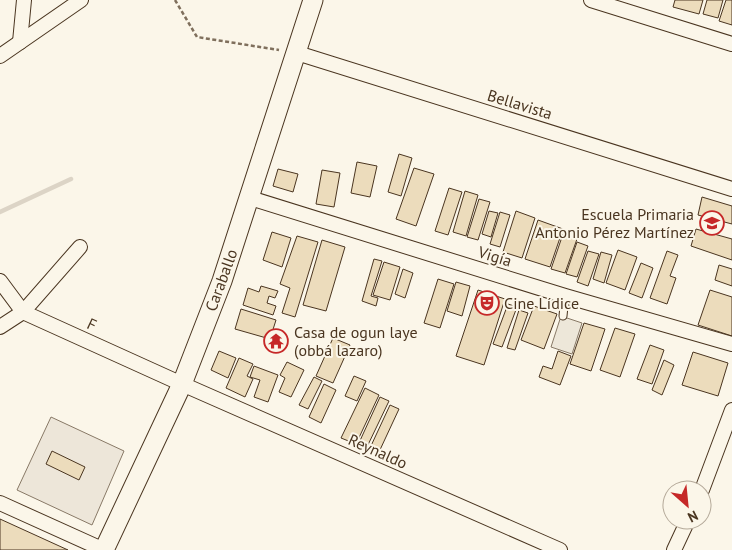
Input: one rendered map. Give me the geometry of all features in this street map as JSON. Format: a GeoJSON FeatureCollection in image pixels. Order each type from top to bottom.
{"type":"FeatureCollection","features":[{"type":"Feature","properties":{"kind":"street"},"geometry":{"type":"LineString","coordinates":[[20,42],[24,0]]}},
{"type":"Feature","properties":{"kind":"street"},"geometry":{"type":"LineString","coordinates":[[0,56],[80,0]]}},
{"type":"Feature","properties":{"kind":"street","name":"Caraballo"},"geometry":{"type":"LineString","coordinates":[[104,550],[182,384],[222,281],[314,0]]}},
{"type":"Feature","properties":{"kind":"street"},"geometry":{"type":"LineString","coordinates":[[591,0],[732,44]]}},
{"type":"Feature","properties":{"kind":"street","name":"Bellavista"},"geometry":{"type":"LineString","coordinates":[[297,53],[732,189]]}},
{"type":"Feature","properties":{"kind":"street","name":"Vigía"},"geometry":{"type":"LineString","coordinates":[[250,198],[565,296],[732,344]]}},
{"type":"Feature","properties":{"kind":"street"},"geometry":{"type":"LineString","coordinates":[[0,327],[23,312],[80,247]]}},
{"type":"Feature","properties":{"kind":"street","name":"F"},"geometry":{"type":"LineString","coordinates":[[0,281],[23,312],[182,384]]}},
{"type":"Feature","properties":{"kind":"street","name":"Reynaldo"},"geometry":{"type":"LineString","coordinates":[[182,384],[560,550]]}},
{"type":"Feature","properties":{"kind":"street"},"geometry":{"type":"LineString","coordinates":[[706,480],[732,410]]}},
{"type":"Feature","properties":{"kind":"street"},"geometry":{"type":"LineString","coordinates":[[0,503],[104,550]]}},
{"type":"Feature","properties":{"kind":"street"},"geometry":{"type":"LineString","coordinates":[[674,550],[683,530]]}},
{"type":"Feature","properties":{"kind":"lane"},"geometry":{"type":"LineString","coordinates":[[563,316],[565,296]]}},
{"type":"Feature","properties":{"kind":"path"},"geometry":{"type":"LineString","coordinates":[[175,0],[198,36],[297,53]]}},
{"type":"Feature","properties":{"kind":"shaded area"},"geometry":{"type":"Polygon","coordinates":[[[561,316],[582,323],[572,354],[551,347],[561,316]]]}},
{"type":"Feature","properties":{"kind":"shaded area"},"geometry":{"type":"Polygon","coordinates":[[[51,417],[124,451],[92,525],[17,490],[51,417]]]}},
{"type":"Feature","properties":{"kind":"building"},"geometry":{"type":"Polygon","coordinates":[[[675,0],[703,0],[699,14],[673,7],[675,0]]]}},
{"type":"Feature","properties":{"kind":"building"},"geometry":{"type":"Polygon","coordinates":[[[707,0],[723,0],[718,18],[703,14],[707,0]]]}},
{"type":"Feature","properties":{"kind":"building"},"geometry":{"type":"Polygon","coordinates":[[[726,0],[732,0],[732,25],[719,21],[726,0]]]}},
{"type":"Feature","properties":{"kind":"building"},"geometry":{"type":"Polygon","coordinates":[[[399,154],[412,158],[401,196],[388,192],[399,154]]]}},
{"type":"Feature","properties":{"kind":"building"},"geometry":{"type":"Polygon","coordinates":[[[357,162],[377,166],[370,197],[351,193],[357,162]]]}},
{"type":"Feature","properties":{"kind":"building"},"geometry":{"type":"Polygon","coordinates":[[[414,168],[434,174],[416,226],[396,219],[414,168]]]}},
{"type":"Feature","properties":{"kind":"building"},"geometry":{"type":"Polygon","coordinates":[[[278,169],[298,174],[293,192],[273,186],[278,169]]]}},
{"type":"Feature","properties":{"kind":"building"},"geometry":{"type":"Polygon","coordinates":[[[322,170],[340,173],[334,207],[316,204],[322,170]]]}},
{"type":"Feature","properties":{"kind":"building"},"geometry":{"type":"Polygon","coordinates":[[[449,188],[462,192],[448,235],[435,231],[449,188]]]}},
{"type":"Feature","properties":{"kind":"building"},"geometry":{"type":"Polygon","coordinates":[[[465,191],[478,195],[466,236],[453,232],[465,191]]]}},
{"type":"Feature","properties":{"kind":"building"},"geometry":{"type":"Polygon","coordinates":[[[702,197],[732,206],[732,224],[698,215],[702,197]]]}},
{"type":"Feature","properties":{"kind":"building"},"geometry":{"type":"Polygon","coordinates":[[[479,199],[490,202],[478,240],[467,237],[479,199]]]}},
{"type":"Feature","properties":{"kind":"building"},"geometry":{"type":"Polygon","coordinates":[[[489,211],[498,213],[491,237],[482,234],[489,211]]]}},
{"type":"Feature","properties":{"kind":"building"},"geometry":{"type":"Polygon","coordinates":[[[516,211],[535,218],[522,258],[503,252],[516,211]]]}},
{"type":"Feature","properties":{"kind":"building"},"geometry":{"type":"Polygon","coordinates":[[[500,212],[510,215],[500,247],[490,244],[500,212]]]}},
{"type":"Feature","properties":{"kind":"building"},"geometry":{"type":"Polygon","coordinates":[[[538,220],[563,229],[550,267],[525,259],[538,220]]]}},
{"type":"Feature","properties":{"kind":"building"},"geometry":{"type":"Polygon","coordinates":[[[696,229],[732,239],[732,260],[691,246],[696,229]]]}},
{"type":"Feature","properties":{"kind":"building"},"geometry":{"type":"Polygon","coordinates":[[[272,232],[291,238],[282,267],[263,260],[272,232]]]}},
{"type":"Feature","properties":{"kind":"building"},"geometry":{"type":"Polygon","coordinates":[[[563,234],[577,239],[565,273],[551,269],[563,234]]]}},
{"type":"Feature","properties":{"kind":"building"},"geometry":{"type":"Polygon","coordinates":[[[297,236],[318,242],[295,317],[282,313],[290,288],[280,284],[297,236]]]}},
{"type":"Feature","properties":{"kind":"building"},"geometry":{"type":"Polygon","coordinates":[[[322,240],[345,247],[326,311],[303,305],[322,240]]]}},
{"type":"Feature","properties":{"kind":"building"},"geometry":{"type":"Polygon","coordinates":[[[577,242],[588,246],[577,277],[566,274],[577,242]]]}},
{"type":"Feature","properties":{"kind":"building"},"geometry":{"type":"Polygon","coordinates":[[[618,250],[637,257],[625,290],[606,283],[618,250]]]}},
{"type":"Feature","properties":{"kind":"building"},"geometry":{"type":"Polygon","coordinates":[[[588,251],[599,254],[588,286],[577,282],[588,251]]]}},
{"type":"Feature","properties":{"kind":"building"},"geometry":{"type":"Polygon","coordinates":[[[667,251],[678,255],[670,276],[676,278],[667,304],[650,298],[667,251]]]}},
{"type":"Feature","properties":{"kind":"building"},"geometry":{"type":"Polygon","coordinates":[[[601,252],[612,255],[604,283],[593,279],[601,252]]]}},
{"type":"Feature","properties":{"kind":"building"},"geometry":{"type":"Polygon","coordinates":[[[374,259],[382,261],[371,296],[378,298],[376,306],[362,301],[374,259]]]}},
{"type":"Feature","properties":{"kind":"building"},"geometry":{"type":"Polygon","coordinates":[[[384,262],[400,267],[390,300],[373,295],[384,262]]]}},
{"type":"Feature","properties":{"kind":"building"},"geometry":{"type":"Polygon","coordinates":[[[641,263],[653,268],[642,298],[629,293],[641,263]]]}},
{"type":"Feature","properties":{"kind":"building"},"geometry":{"type":"Polygon","coordinates":[[[719,265],[732,269],[732,286],[715,280],[719,265]]]}},
{"type":"Feature","properties":{"kind":"building"},"geometry":{"type":"Polygon","coordinates":[[[403,269],[413,273],[405,298],[395,294],[403,269]]]}},
{"type":"Feature","properties":{"kind":"building"},"geometry":{"type":"Polygon","coordinates":[[[438,279],[454,284],[440,328],[424,323],[438,279]]]}},
{"type":"Feature","properties":{"kind":"building"},"geometry":{"type":"Polygon","coordinates":[[[456,282],[470,286],[462,316],[447,311],[456,282]]]}},
{"type":"Feature","properties":{"kind":"building"},"geometry":{"type":"Polygon","coordinates":[[[261,286],[278,291],[275,298],[269,296],[267,303],[276,306],[273,315],[243,305],[248,288],[259,292],[261,286]]]}},
{"type":"Feature","properties":{"kind":"building","name":"Cine Lídice"},"geometry":{"type":"Polygon","coordinates":[[[478,290],[505,299],[484,365],[456,356],[478,290]]]}},
{"type":"Feature","properties":{"kind":"building"},"geometry":{"type":"Polygon","coordinates":[[[710,290],[732,297],[732,336],[698,325],[710,290]]]}},
{"type":"Feature","properties":{"kind":"building"},"geometry":{"type":"Polygon","coordinates":[[[508,304],[517,307],[502,347],[493,344],[508,304]]]}},
{"type":"Feature","properties":{"kind":"building"},"geometry":{"type":"Polygon","coordinates":[[[534,306],[557,314],[544,349],[521,340],[534,306]]]}},
{"type":"Feature","properties":{"kind":"building"},"geometry":{"type":"Polygon","coordinates":[[[241,309],[276,320],[270,339],[235,329],[241,309]]]}},
{"type":"Feature","properties":{"kind":"building"},"geometry":{"type":"Polygon","coordinates":[[[519,310],[528,313],[515,350],[507,348],[519,310]]]}},
{"type":"Feature","properties":{"kind":"building"},"geometry":{"type":"Polygon","coordinates":[[[584,323],[605,329],[591,371],[570,364],[584,323]]]}},
{"type":"Feature","properties":{"kind":"building"},"geometry":{"type":"Polygon","coordinates":[[[615,328],[635,334],[620,377],[600,370],[615,328]]]}},
{"type":"Feature","properties":{"kind":"building"},"geometry":{"type":"Polygon","coordinates":[[[333,338],[350,345],[333,383],[316,376],[333,338]]]}},
{"type":"Feature","properties":{"kind":"building"},"geometry":{"type":"Polygon","coordinates":[[[650,345],[664,350],[652,384],[637,379],[650,345]]]}},
{"type":"Feature","properties":{"kind":"building"},"geometry":{"type":"Polygon","coordinates":[[[219,351],[236,358],[228,378],[211,370],[219,351]]]}},
{"type":"Feature","properties":{"kind":"building"},"geometry":{"type":"Polygon","coordinates":[[[558,351],[571,356],[560,385],[539,377],[543,366],[552,369],[558,351]]]}},
{"type":"Feature","properties":{"kind":"building"},"geometry":{"type":"Polygon","coordinates":[[[693,352],[728,363],[718,396],[682,385],[693,352]]]}},
{"type":"Feature","properties":{"kind":"building"},"geometry":{"type":"Polygon","coordinates":[[[239,358],[253,364],[247,376],[253,379],[245,397],[226,388],[239,358]]]}},
{"type":"Feature","properties":{"kind":"building"},"geometry":{"type":"Polygon","coordinates":[[[664,360],[674,365],[662,395],[652,390],[664,360]]]}},
{"type":"Feature","properties":{"kind":"building"},"geometry":{"type":"Polygon","coordinates":[[[287,362],[304,370],[291,397],[279,392],[285,378],[280,375],[287,362]]]}},
{"type":"Feature","properties":{"kind":"building"},"geometry":{"type":"Polygon","coordinates":[[[254,366],[278,375],[268,402],[254,397],[260,380],[250,377],[254,366]]]}},
{"type":"Feature","properties":{"kind":"building"},"geometry":{"type":"Polygon","coordinates":[[[354,376],[366,381],[357,401],[345,396],[354,376]]]}},
{"type":"Feature","properties":{"kind":"building"},"geometry":{"type":"Polygon","coordinates":[[[314,377],[322,381],[308,409],[299,405],[314,377]]]}},
{"type":"Feature","properties":{"kind":"building"},"geometry":{"type":"Polygon","coordinates":[[[324,384],[336,390],[321,423],[309,417],[324,384]]]}},
{"type":"Feature","properties":{"kind":"building"},"geometry":{"type":"Polygon","coordinates":[[[365,388],[379,395],[356,444],[341,438],[365,388]]]}},
{"type":"Feature","properties":{"kind":"building"},"geometry":{"type":"Polygon","coordinates":[[[380,397],[389,401],[366,449],[358,445],[380,397]]]}},
{"type":"Feature","properties":{"kind":"building"},"geometry":{"type":"Polygon","coordinates":[[[390,405],[399,409],[379,452],[370,448],[390,405]]]}},
{"type":"Feature","properties":{"kind":"building"},"geometry":{"type":"Polygon","coordinates":[[[52,451],[85,467],[79,480],[46,464],[52,451]]]}},
{"type":"Feature","properties":{"kind":"building"},"geometry":{"type":"Polygon","coordinates":[[[0,519],[68,550],[0,550],[0,519]]]}},
{"type":"Feature","properties":{"kind":"waterway"},"geometry":{"type":"LineString","coordinates":[[0,212],[71,179]]}},
{"type":"Feature","properties":{"kind":"place","name":"Escuela Primaria Antonio Pérez Martínez"},"geometry":{"type":"Point","coordinates":[712,223]}},
{"type":"Feature","properties":{"kind":"place","name":"Cine Lídice"},"geometry":{"type":"Point","coordinates":[487,303]}},
{"type":"Feature","properties":{"kind":"place","name":"Casa de ogun laye (obbá lazaro)"},"geometry":{"type":"Point","coordinates":[276,341]}}]}
